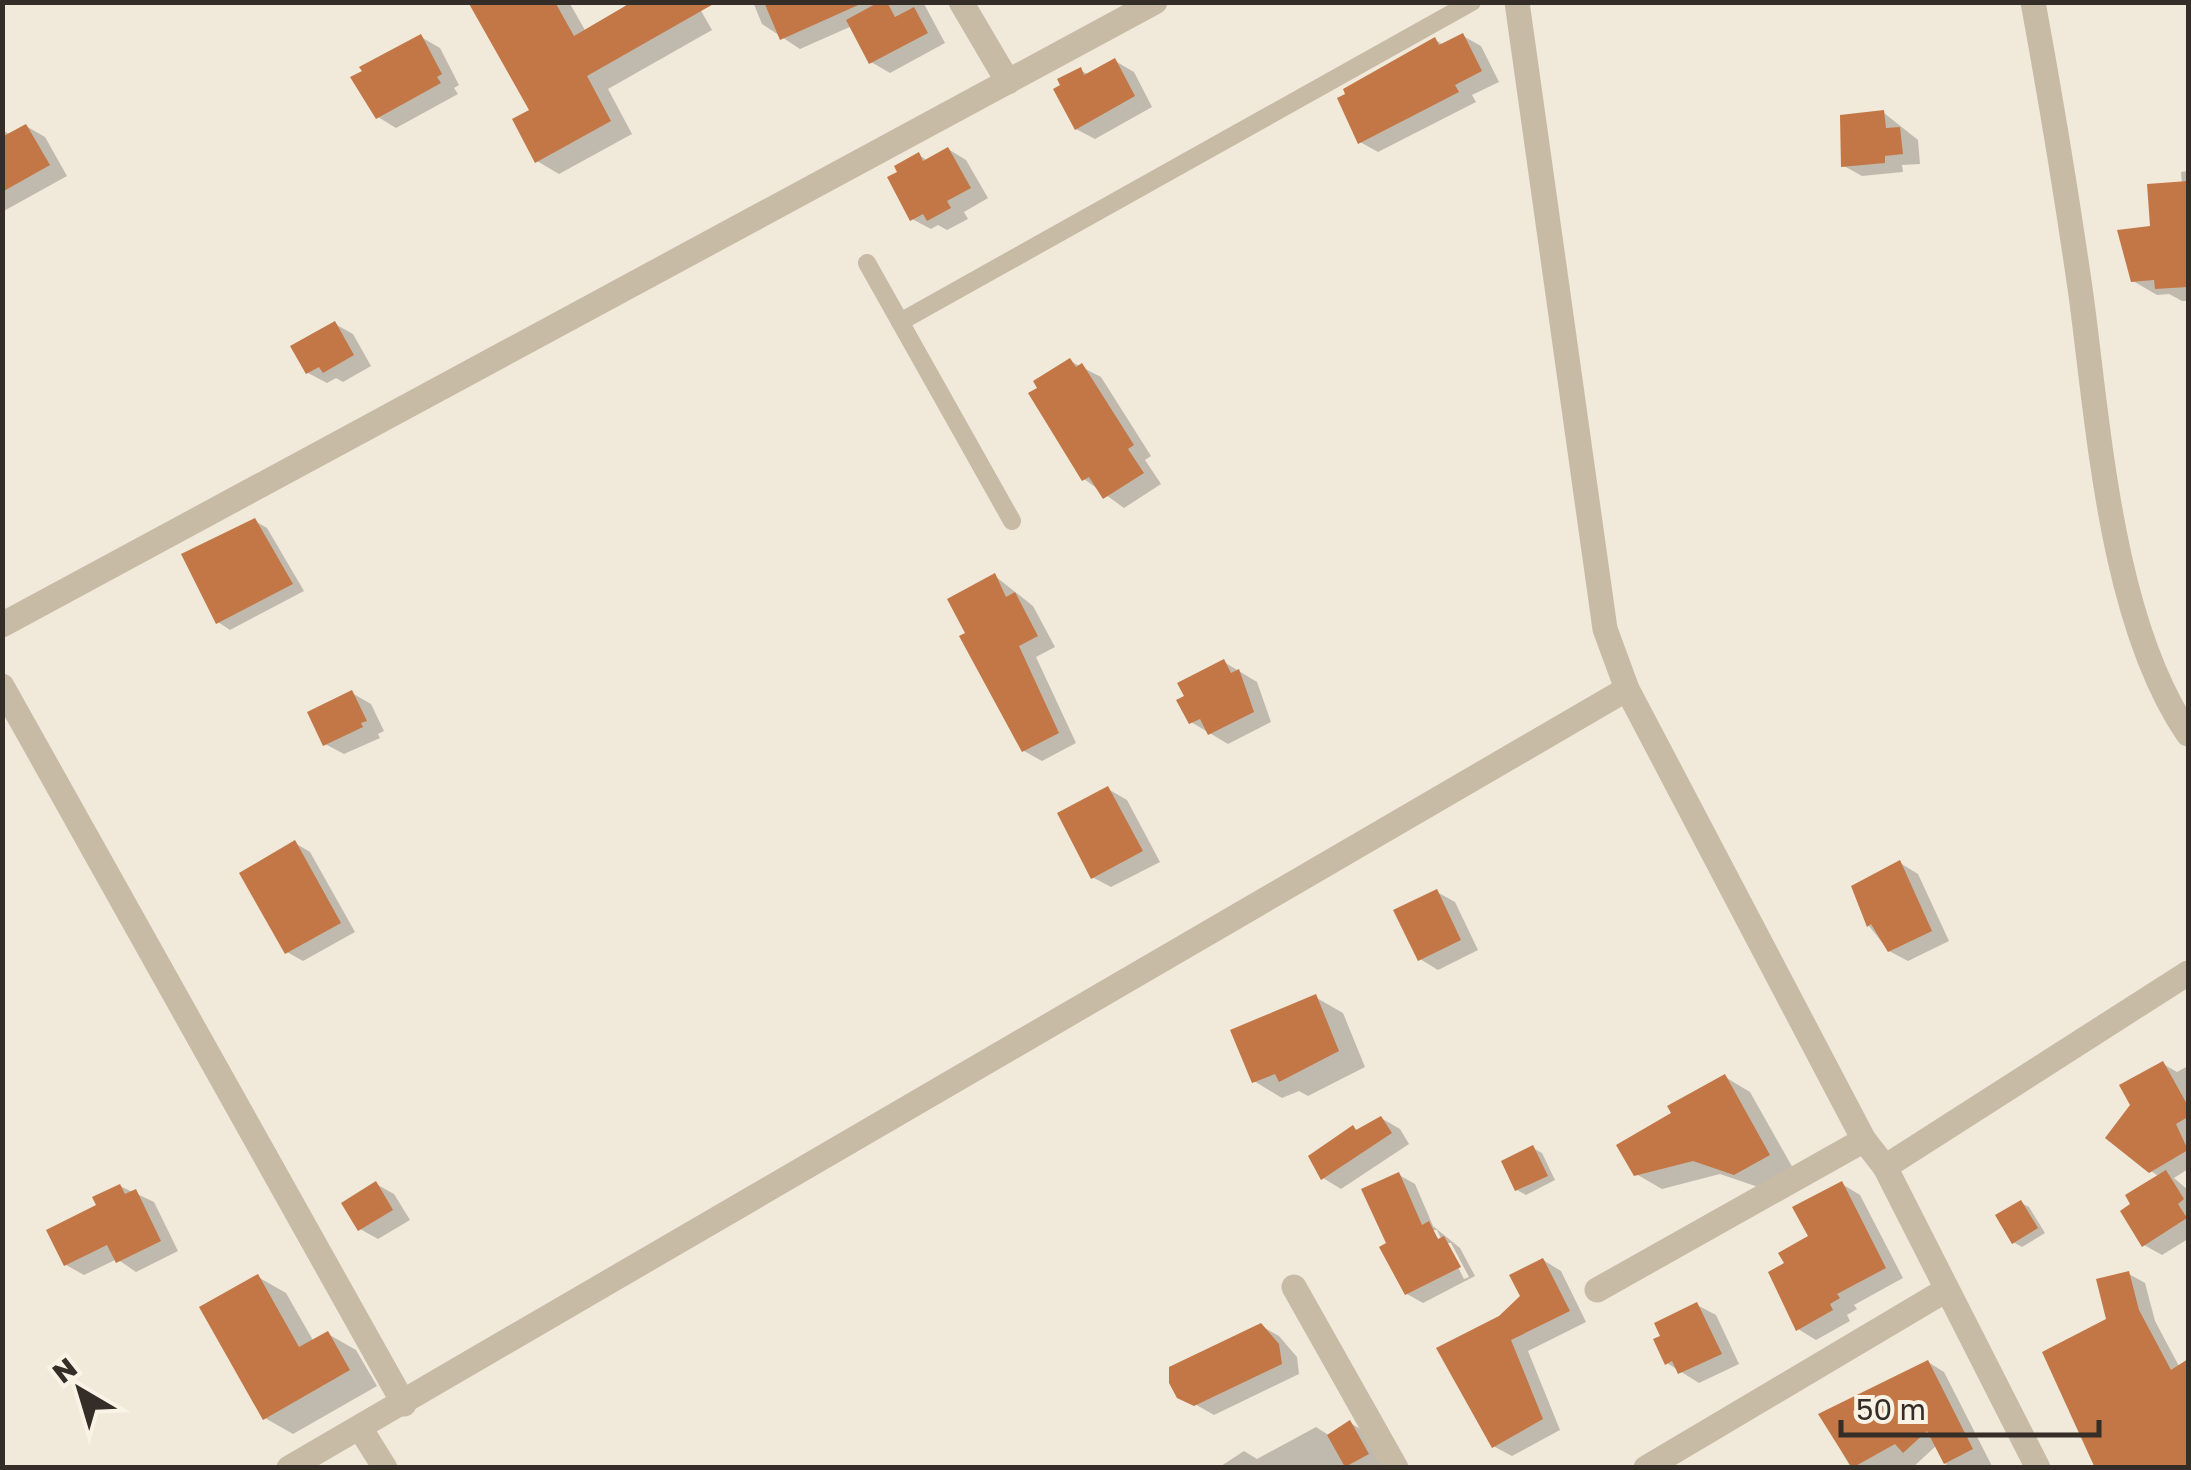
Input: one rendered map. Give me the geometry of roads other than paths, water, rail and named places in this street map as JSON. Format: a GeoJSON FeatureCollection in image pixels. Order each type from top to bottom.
{"type":"FeatureCollection","features":[{"type":"Feature","properties":{"kind":"street"},"geometry":{"type":"LineString","coordinates":[[960,2],[1008,82]]}},
{"type":"Feature","properties":{"kind":"street"},"geometry":{"type":"LineString","coordinates":[[2,625],[1155,2]]}},
{"type":"Feature","properties":{"kind":"street"},"geometry":{"type":"LineString","coordinates":[[1517,2],[1605,629],[1626,689],[1864,1140],[1885,1167],[2038,1468]]}},
{"type":"Feature","properties":{"kind":"street"},"geometry":{"type":"LineString","coordinates":[[2033,2],[2065,183],[2109,504],[2139,623],[2172,710],[2188,734]]}},
{"type":"Feature","properties":{"kind":"street"},"geometry":{"type":"LineString","coordinates":[[2,686],[404,1404]]}},
{"type":"Feature","properties":{"kind":"street"},"geometry":{"type":"LineString","coordinates":[[289,1468],[1626,689]]}},
{"type":"Feature","properties":{"kind":"street"},"geometry":{"type":"LineString","coordinates":[[1885,1167],[2188,973]]}},
{"type":"Feature","properties":{"kind":"street"},"geometry":{"type":"LineString","coordinates":[[1596,1290],[1864,1140]]}},
{"type":"Feature","properties":{"kind":"street"},"geometry":{"type":"LineString","coordinates":[[1294,1286],[1396,1468]]}},
{"type":"Feature","properties":{"kind":"street"},"geometry":{"type":"LineString","coordinates":[[1646,1468],[1946,1290]]}},
{"type":"Feature","properties":{"kind":"street"},"geometry":{"type":"LineString","coordinates":[[360,1428],[385,1468]]}},
{"type":"Feature","properties":{"kind":"lane"},"geometry":{"type":"LineString","coordinates":[[900,322],[1472,2]]}},
{"type":"Feature","properties":{"kind":"lane"},"geometry":{"type":"LineString","coordinates":[[866,263],[1012,521]]}}]}
